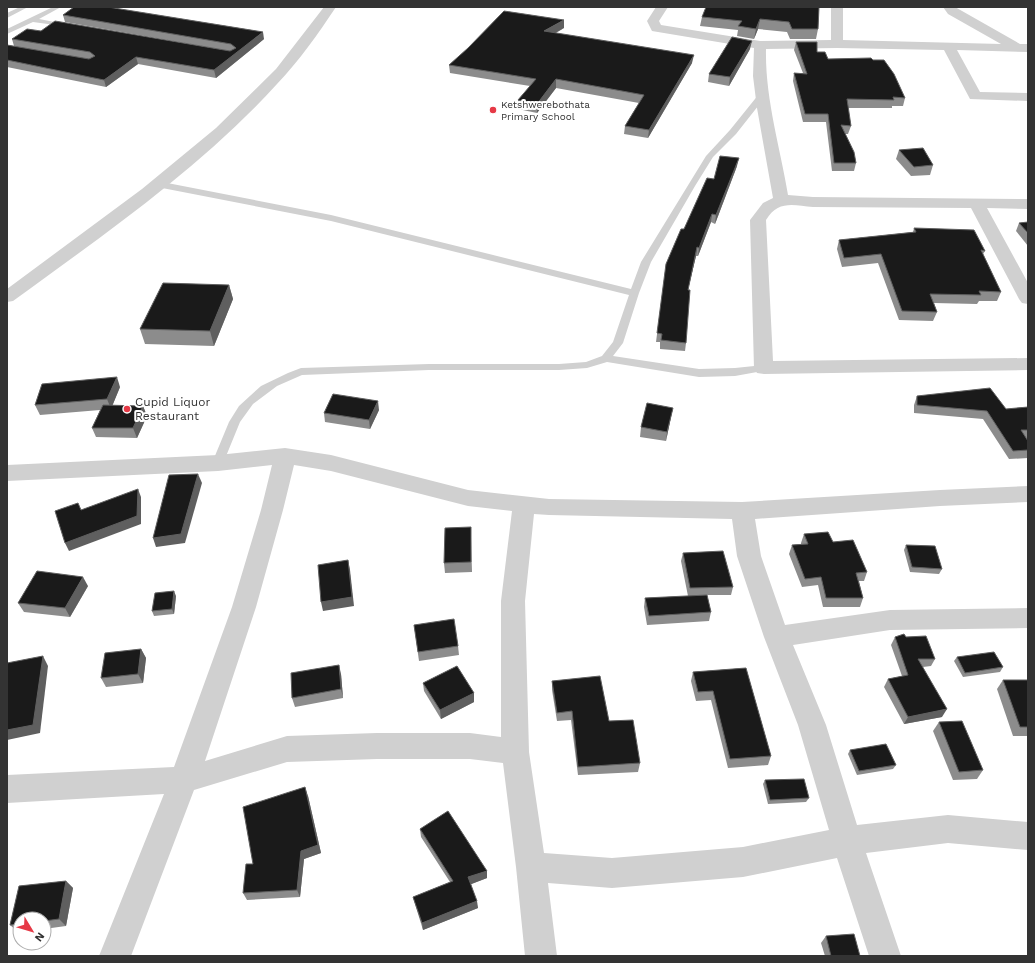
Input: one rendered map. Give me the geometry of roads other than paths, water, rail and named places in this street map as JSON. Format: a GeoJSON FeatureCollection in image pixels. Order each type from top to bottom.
{"type":"FeatureCollection","features":[{"type":"Feature","properties":{"kind":"street"},"geometry":{"type":"LineString","coordinates":[[7,297],[83,243],[177,169],[227,127],[264,91],[300,48],[330,7]]}},
{"type":"Feature","properties":{"kind":"street"},"geometry":{"type":"LineString","coordinates":[[662,7],[653,21],[656,28],[760,45],[838,44],[1023,48]]}},
{"type":"Feature","properties":{"kind":"street"},"geometry":{"type":"LineString","coordinates":[[837,7],[838,44]]}},
{"type":"Feature","properties":{"kind":"street"},"geometry":{"type":"LineString","coordinates":[[949,7],[952,11],[1023,48]]}},
{"type":"Feature","properties":{"kind":"street"},"geometry":{"type":"LineString","coordinates":[[760,45],[758,64],[762,96],[776,173],[780,186],[781,200]]}},
{"type":"Feature","properties":{"kind":"street"},"geometry":{"type":"LineString","coordinates":[[950,47],[975,96],[1028,97]]}},
{"type":"Feature","properties":{"kind":"street"},"geometry":{"type":"LineString","coordinates":[[1028,204],[911,204],[781,200],[772,203],[762,210],[758,220],[764,368],[1028,364]]}},
{"type":"Feature","properties":{"kind":"street"},"geometry":{"type":"LineString","coordinates":[[976,203],[994,239],[1028,299]]}},
{"type":"Feature","properties":{"kind":"street"},"geometry":{"type":"LineString","coordinates":[[115,956],[184,780],[244,607],[272,510],[285,456]]}},
{"type":"Feature","properties":{"kind":"street"},"geometry":{"type":"LineString","coordinates":[[7,473],[218,463],[285,456],[331,463],[468,498],[549,507],[742,511],[940,498],[1028,494]]}},
{"type":"Feature","properties":{"kind":"street"},"geometry":{"type":"LineString","coordinates":[[524,504],[513,601],[515,752],[531,866],[541,956]]}},
{"type":"Feature","properties":{"kind":"street"},"geometry":{"type":"LineString","coordinates":[[742,511],[749,556],[777,637],[812,725],[847,841],[885,956]]}},
{"type":"Feature","properties":{"kind":"street"},"geometry":{"type":"LineString","coordinates":[[777,637],[890,620],[1028,618]]}},
{"type":"Feature","properties":{"kind":"street"},"geometry":{"type":"LineString","coordinates":[[7,789],[184,780],[287,750],[377,746],[470,746],[515,752]]}},
{"type":"Feature","properties":{"kind":"street"},"geometry":{"type":"LineString","coordinates":[[531,866],[612,874],[743,862],[847,841],[948,829],[1028,836]]}},
{"type":"Feature","properties":{"kind":"lane"},"geometry":{"type":"LineString","coordinates":[[7,16],[25,7]]}},
{"type":"Feature","properties":{"kind":"lane"},"geometry":{"type":"LineString","coordinates":[[7,32],[58,7]]}},
{"type":"Feature","properties":{"kind":"lane"},"geometry":{"type":"LineString","coordinates":[[33,20],[78,28]]}},
{"type":"Feature","properties":{"kind":"lane"},"geometry":{"type":"LineString","coordinates":[[606,358],[618,343],[634,293],[646,262],[710,156],[733,132],[762,96]]}},
{"type":"Feature","properties":{"kind":"lane"},"geometry":{"type":"LineString","coordinates":[[157,184],[332,218],[634,293]]}},
{"type":"Feature","properties":{"kind":"lane"},"geometry":{"type":"LineString","coordinates":[[218,463],[237,417],[250,400],[267,387],[283,378],[301,372],[429,367],[559,367],[587,365],[606,358],[699,373],[735,372],[764,368]]}},
{"type":"Feature","properties":{"kind":"place","name":"Ketshwerebothata Primary School"},"geometry":{"type":"Point","coordinates":[493,110]}},
{"type":"Feature","properties":{"kind":"place","name":"Cupid Liquor Restaurant"},"geometry":{"type":"Point","coordinates":[127,409]}}]}
